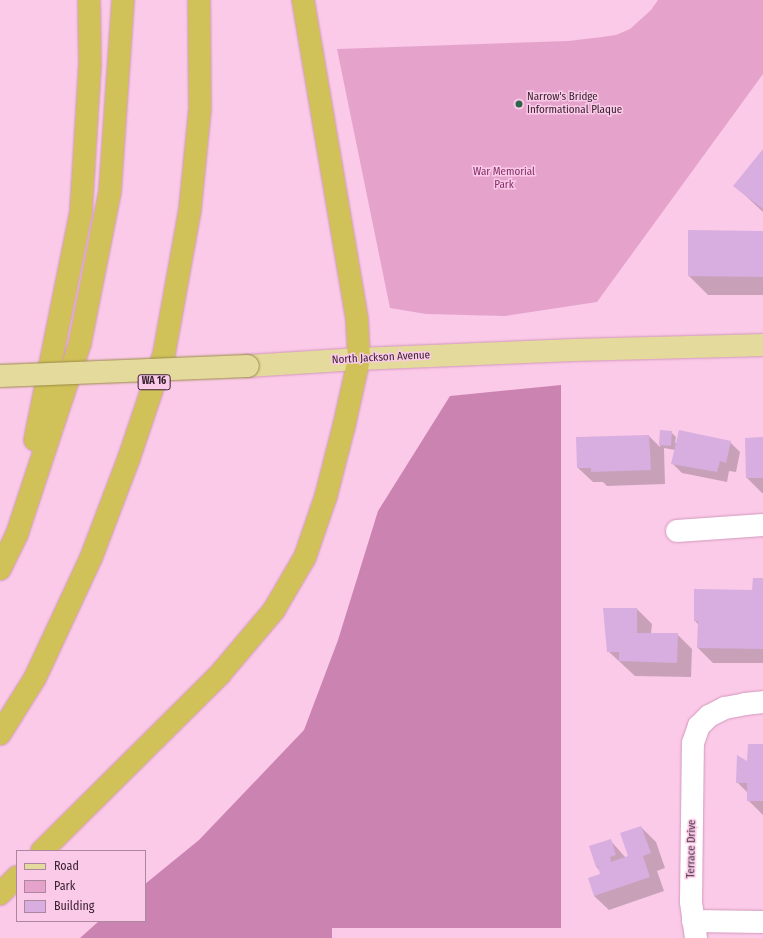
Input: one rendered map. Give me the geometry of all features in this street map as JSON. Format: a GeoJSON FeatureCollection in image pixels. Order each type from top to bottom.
{"type":"FeatureCollection","features":[{"type":"Feature","properties":{"kind":"highway"},"geometry":{"type":"LineString","coordinates":[[17,534],[81,211],[90,63],[89,0]]}},
{"type":"Feature","properties":{"kind":"highway"},"geometry":{"type":"LineString","coordinates":[[0,569],[17,534],[80,343],[109,199],[123,0]]}},
{"type":"Feature","properties":{"kind":"highway","name":"WA 16"},"geometry":{"type":"LineString","coordinates":[[0,734],[34,678],[91,558],[129,458],[164,354],[190,209],[199,116],[199,0]]}},
{"type":"Feature","properties":{"kind":"highway"},"geometry":{"type":"LineString","coordinates":[[43,850],[220,674],[274,610],[306,557],[326,496],[359,359],[357,319],[303,0]]}},
{"type":"Feature","properties":{"kind":"highway"},"geometry":{"type":"LineString","coordinates":[[0,894],[16,877]]}},
{"type":"Feature","properties":{"kind":"main road","name":"North Jackson Avenue"},"geometry":{"type":"LineString","coordinates":[[0,376],[248,366],[359,359],[574,350],[763,345]]}},
{"type":"Feature","properties":{"kind":"street"},"geometry":{"type":"LineString","coordinates":[[677,531],[763,525]]}},
{"type":"Feature","properties":{"kind":"street","name":"Terrace Drive"},"geometry":{"type":"LineString","coordinates":[[695,929],[691,901],[693,742],[699,726],[709,716],[725,708],[763,702]]}},
{"type":"Feature","properties":{"kind":"street"},"geometry":{"type":"LineString","coordinates":[[695,929],[763,922]]}},
{"type":"Feature","properties":{"kind":"green space","name":"War Memorial Park"},"geometry":{"type":"Polygon","coordinates":[[[658,0],[763,0],[763,74],[597,302],[505,316],[426,314],[390,308],[337,49],[568,41],[616,35],[630,29],[651,10],[658,0]]]}},
{"type":"Feature","properties":{"kind":"shaded area"},"geometry":{"type":"Polygon","coordinates":[[[561,385],[561,928],[332,928],[332,938],[80,938],[98,922],[146,922],[146,883],[199,840],[304,730],[338,640],[378,511],[450,396],[561,385]]]}},
{"type":"Feature","properties":{"kind":"building"},"geometry":{"type":"Polygon","coordinates":[[[763,149],[763,209],[733,186],[763,149]]]}},
{"type":"Feature","properties":{"kind":"building"},"geometry":{"type":"Polygon","coordinates":[[[688,230],[763,231],[763,277],[688,276],[688,230]]]}},
{"type":"Feature","properties":{"kind":"building"},"geometry":{"type":"Polygon","coordinates":[[[660,430],[672,431],[671,446],[659,445],[660,430]]]}},
{"type":"Feature","properties":{"kind":"building"},"geometry":{"type":"Polygon","coordinates":[[[679,430],[731,441],[726,463],[720,461],[717,472],[671,464],[679,430]]]}},
{"type":"Feature","properties":{"kind":"building"},"geometry":{"type":"Polygon","coordinates":[[[649,435],[651,470],[591,472],[591,468],[577,468],[576,437],[649,435]]]}},
{"type":"Feature","properties":{"kind":"building"},"geometry":{"type":"Polygon","coordinates":[[[763,437],[763,478],[746,478],[745,438],[763,437]]]}},
{"type":"Feature","properties":{"kind":"building"},"geometry":{"type":"Polygon","coordinates":[[[753,578],[763,578],[763,649],[697,648],[698,621],[694,621],[694,589],[752,590],[753,578]]]}},
{"type":"Feature","properties":{"kind":"building"},"geometry":{"type":"Polygon","coordinates":[[[603,608],[637,608],[637,633],[678,633],[677,663],[619,661],[619,652],[607,652],[603,608]]]}},
{"type":"Feature","properties":{"kind":"building"},"geometry":{"type":"Polygon","coordinates":[[[748,744],[763,744],[763,801],[747,801],[747,783],[736,783],[737,755],[747,761],[748,744]]]}},
{"type":"Feature","properties":{"kind":"building"},"geometry":{"type":"Polygon","coordinates":[[[641,826],[651,853],[643,856],[650,877],[594,896],[588,878],[600,874],[589,846],[611,839],[616,855],[610,857],[611,862],[628,856],[620,833],[641,826]]]}},
{"type":"Feature","properties":{"kind":"place","name":"Narrow's Bridge Informational Plaque"},"geometry":{"type":"Point","coordinates":[519,104]}}]}
